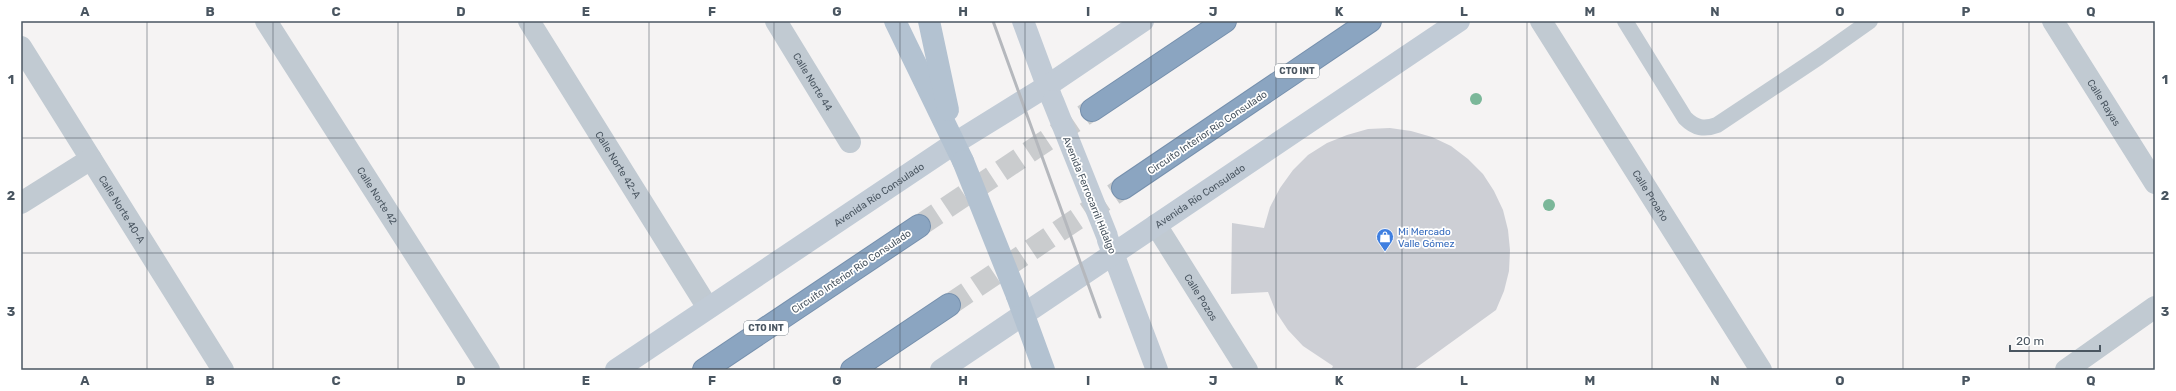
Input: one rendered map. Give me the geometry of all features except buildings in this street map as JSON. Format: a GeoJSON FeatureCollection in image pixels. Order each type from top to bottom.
{"type":"FeatureCollection","features":[{"type":"Feature","properties":{"kind":"highway"},"geometry":{"type":"LineString","coordinates":[[1092,110],[1225,21]]}},
{"type":"Feature","properties":{"kind":"highway","name":"Circuito Interior Río Consulado"},"geometry":{"type":"LineString","coordinates":[[1123,188],[1370,21]]}},
{"type":"Feature","properties":{"kind":"highway","name":"Circuito Interior Río Consulado"},"geometry":{"type":"LineString","coordinates":[[704,370],[919,226]]}},
{"type":"Feature","properties":{"kind":"highway"},"geometry":{"type":"LineString","coordinates":[[852,370],[948,305]]}},
{"type":"Feature","properties":{"kind":"main road"},"geometry":{"type":"LineString","coordinates":[[895,21],[959,152],[1021,305],[1044,370]]}},
{"type":"Feature","properties":{"kind":"main road"},"geometry":{"type":"LineString","coordinates":[[929,21],[959,152]]}},
{"type":"Feature","properties":{"kind":"main road","name":"Avenida Ferrocarril Hidalgo"},"geometry":{"type":"LineString","coordinates":[[1023,21],[1157,370]]}},
{"type":"Feature","properties":{"kind":"main road","name":"Avenida Río Consulado"},"geometry":{"type":"LineString","coordinates":[[616,370],[708,308],[1050,94],[1143,21]]}},
{"type":"Feature","properties":{"kind":"main road","name":"Avenida Río Consulado"},"geometry":{"type":"LineString","coordinates":[[941,370],[1021,305],[1110,245],[1156,225],[1459,21]]}},
{"type":"Feature","properties":{"kind":"street","name":"Calle Norte 42"},"geometry":{"type":"LineString","coordinates":[[266,21],[489,370]]}},
{"type":"Feature","properties":{"kind":"street","name":"Calle Norte 42-A"},"geometry":{"type":"LineString","coordinates":[[529,21],[708,308]]}},
{"type":"Feature","properties":{"kind":"street","name":"Calle Norte 44"},"geometry":{"type":"LineString","coordinates":[[776,21],[850,142]]}},
{"type":"Feature","properties":{"kind":"street","name":"Calle Proaño"},"geometry":{"type":"LineString","coordinates":[[1541,21],[1761,370]]}},
{"type":"Feature","properties":{"kind":"street","name":"Calle Rayas"},"geometry":{"type":"LineString","coordinates":[[2053,21],[2155,183]]}},
{"type":"Feature","properties":{"kind":"street","name":"Calle Norte 40-A"},"geometry":{"type":"LineString","coordinates":[[21,47],[223,370]]}},
{"type":"Feature","properties":{"kind":"street"},"geometry":{"type":"LineString","coordinates":[[21,203],[91,159]]}},
{"type":"Feature","properties":{"kind":"street","name":"Calle Pozos"},"geometry":{"type":"LineString","coordinates":[[1156,225],[1247,370]]}},
{"type":"Feature","properties":{"kind":"street"},"geometry":{"type":"LineString","coordinates":[[2066,370],[2155,307]]}},
{"type":"Feature","properties":{"kind":"lane"},"geometry":{"type":"LineString","coordinates":[[1625,21],[1685,118],[1691,124],[1699,128],[1709,128],[1819,57],[1870,21]]}},
{"type":"Feature","properties":{"kind":"tunnel"},"geometry":{"type":"LineString","coordinates":[[919,226],[1092,110]]}},
{"type":"Feature","properties":{"kind":"tunnel"},"geometry":{"type":"LineString","coordinates":[[949,305],[1123,188]]}},
{"type":"Feature","properties":{"kind":"railway"},"geometry":{"type":"LineString","coordinates":[[993,21],[1100,317]]}},
{"type":"Feature","properties":{"kind":"place","name":"Mi Mercado Valle Gómez"},"geometry":{"type":"Point","coordinates":[1385,252]}}]}
